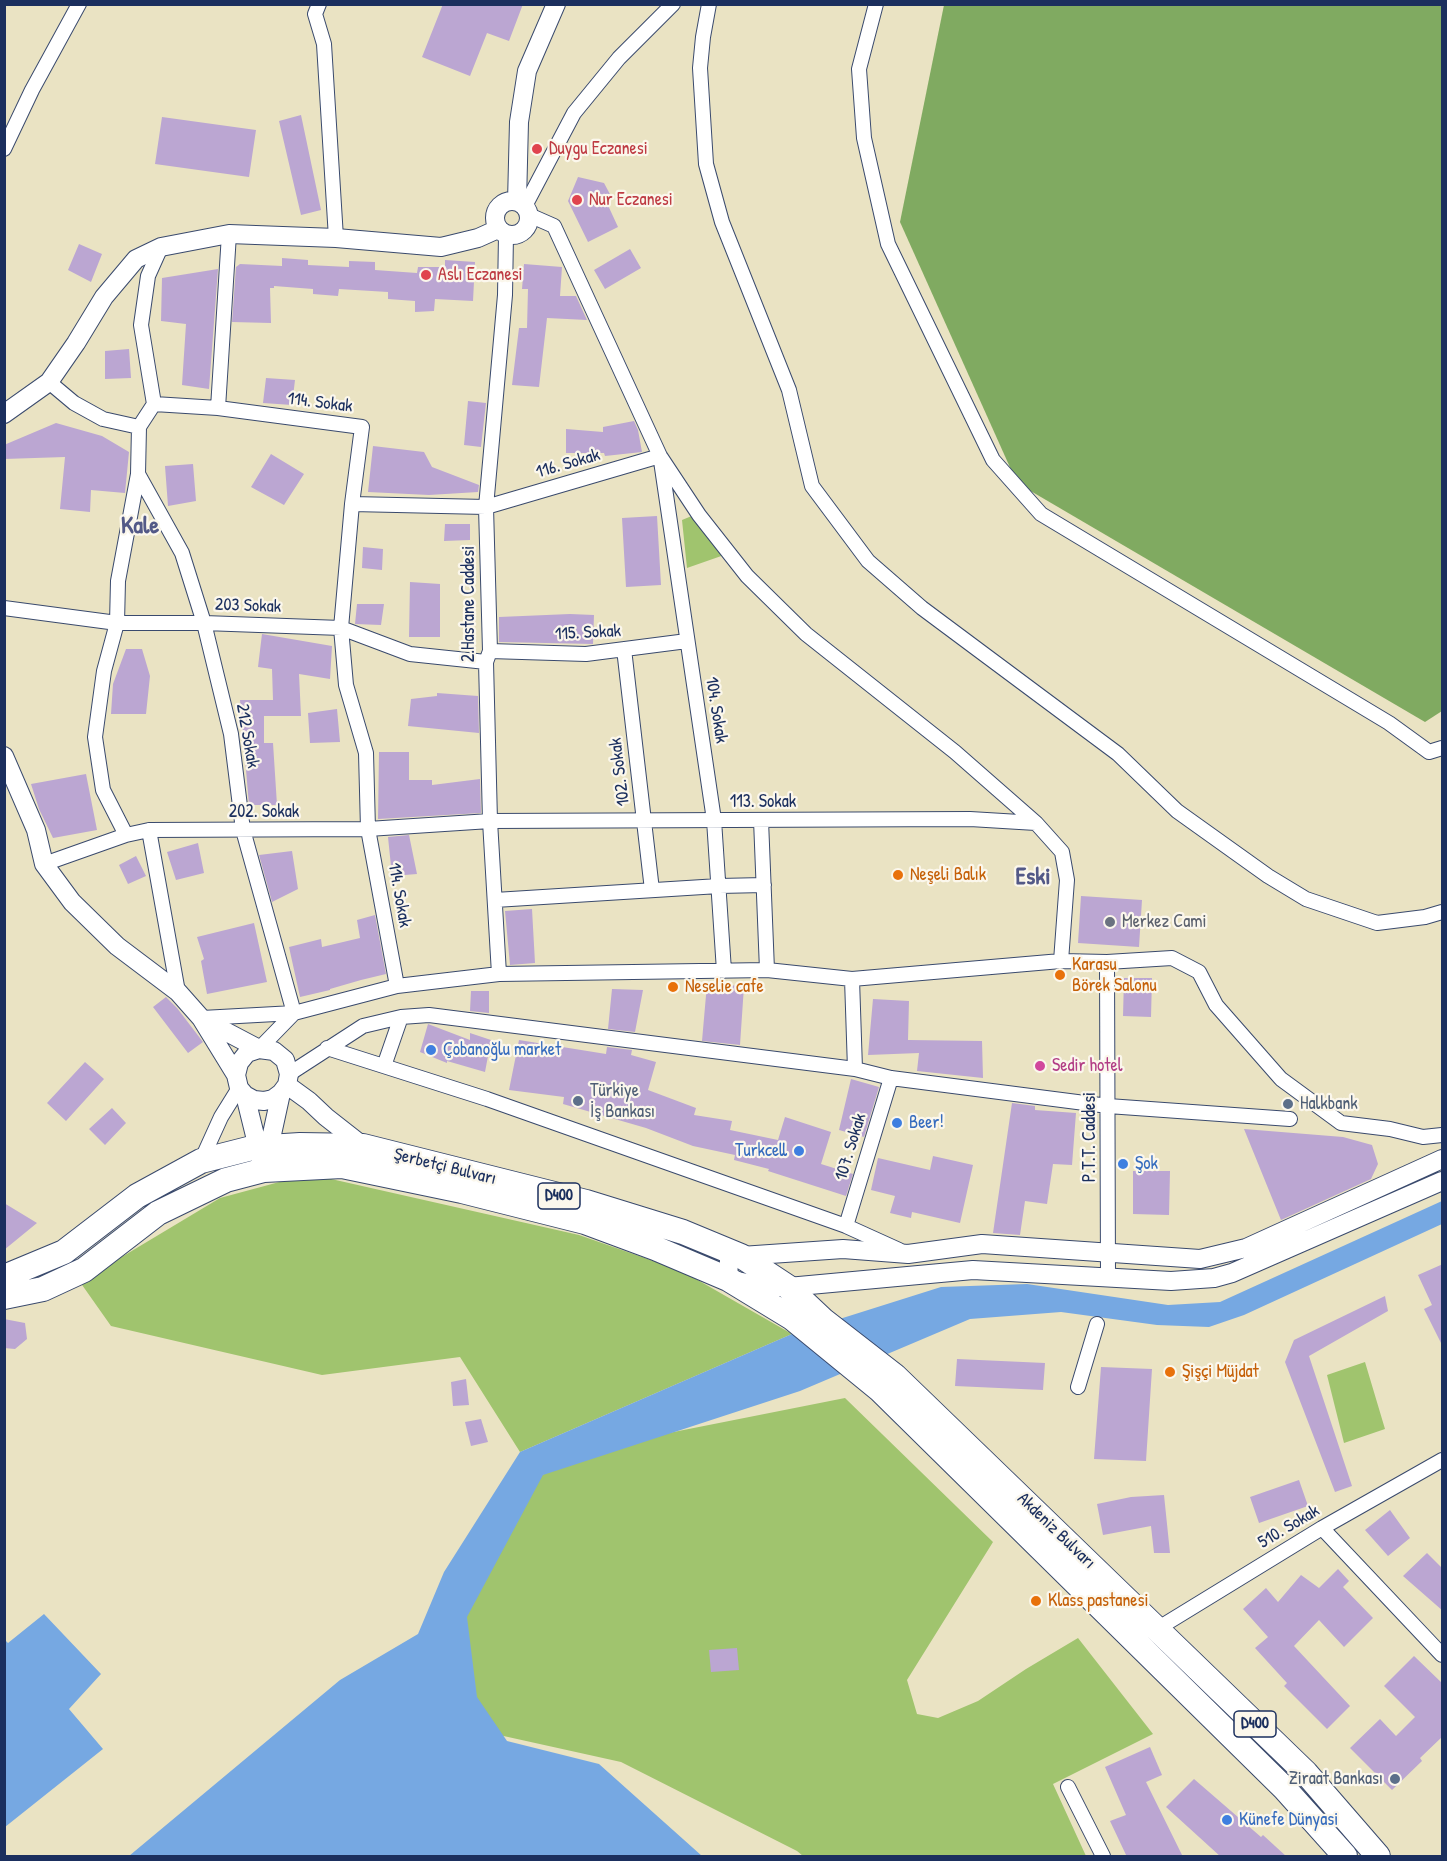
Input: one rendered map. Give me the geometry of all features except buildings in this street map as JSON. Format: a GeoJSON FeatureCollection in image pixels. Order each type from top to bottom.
{"type":"FeatureCollection","features":[{"type":"Feature","properties":{"kind":"highway","name":"Şerbetçi Bulvarı"},"geometry":{"type":"LineString","coordinates":[[4,1277],[64,1252],[136,1196],[201,1161],[363,1146],[586,1202],[683,1232],[741,1256],[788,1287],[813,1323]]}},
{"type":"Feature","properties":{"kind":"highway","name":"Şerbetçi Bulvarı"},"geometry":{"type":"LineString","coordinates":[[4,1297],[43,1290],[84,1270],[158,1214],[226,1180],[264,1155],[342,1166],[462,1191],[585,1222],[728,1279],[813,1323]]}},
{"type":"Feature","properties":{"kind":"highway","name":"Akdeniz Bulvarı"},"geometry":{"type":"LineString","coordinates":[[813,1323],[887,1383],[1157,1629],[1306,1773],[1378,1857]]}},
{"type":"Feature","properties":{"kind":"highway","name":"Akdeniz Bulvarı"},"geometry":{"type":"LineString","coordinates":[[887,1383],[1285,1789],[1345,1857]]}},
{"type":"Feature","properties":{"kind":"street"},"geometry":{"type":"LineString","coordinates":[[4,149],[32,90],[80,4]]}},
{"type":"Feature","properties":{"kind":"street"},"geometry":{"type":"LineString","coordinates":[[319,4],[315,14],[324,44],[336,238]]}},
{"type":"Feature","properties":{"kind":"street"},"geometry":{"type":"LineString","coordinates":[[4,414],[49,382],[104,297],[136,259],[161,248],[229,234],[336,238],[441,248],[502,232],[518,234],[523,231],[527,226],[519,122],[527,71],[556,4]]}},
{"type":"Feature","properties":{"kind":"street"},"geometry":{"type":"LineString","coordinates":[[524,208],[574,113],[619,58],[673,4]]}},
{"type":"Feature","properties":{"kind":"street"},"geometry":{"type":"LineString","coordinates":[[709,4],[700,68],[706,164],[720,213],[789,390],[812,486],[868,561],[922,608],[1118,754],[1177,810],[1278,882],[1305,898],[1377,922],[1425,917],[1443,912]]}},
{"type":"Feature","properties":{"kind":"street"},"geometry":{"type":"LineString","coordinates":[[876,4],[859,69],[864,138],[888,244],[993,460],[1041,514],[1389,723],[1429,752],[1443,748]]}},
{"type":"Feature","properties":{"kind":"street"},"geometry":{"type":"LineString","coordinates":[[502,232],[495,219],[498,208],[506,202],[524,208],[554,226],[660,456],[699,515],[747,576],[806,634],[955,752],[1036,824],[1062,852],[1067,880],[1061,961]]}},
{"type":"Feature","properties":{"kind":"street","name":"2.Hastane Caddesi"},"geometry":{"type":"LineString","coordinates":[[499,974],[490,821],[486,507],[505,295],[502,232]]}},
{"type":"Feature","properties":{"kind":"street"},"geometry":{"type":"LineString","coordinates":[[218,408],[229,234]]}},
{"type":"Feature","properties":{"kind":"street"},"geometry":{"type":"LineString","coordinates":[[126,835],[103,790],[96,737],[104,671],[117,623],[118,581],[138,474],[139,427],[154,404],[141,325],[148,276],[161,248]]}},
{"type":"Feature","properties":{"kind":"street"},"geometry":{"type":"LineString","coordinates":[[49,382],[74,403],[103,419],[139,427]]}},
{"type":"Feature","properties":{"kind":"street","name":"114. Sokak"},"geometry":{"type":"LineString","coordinates":[[154,404],[218,408],[362,427],[352,504],[341,628],[346,685],[366,753],[368,829],[397,986]]}},
{"type":"Feature","properties":{"kind":"street","name":"116. Sokak"},"geometry":{"type":"LineString","coordinates":[[352,504],[486,507],[660,456]]}},
{"type":"Feature","properties":{"kind":"street","name":"104. Sokak"},"geometry":{"type":"LineString","coordinates":[[660,456],[714,820],[724,971]]}},
{"type":"Feature","properties":{"kind":"street","name":"212 Sokak"},"geometry":{"type":"LineString","coordinates":[[138,474],[182,553],[204,622],[231,734],[243,830],[294,1013]]}},
{"type":"Feature","properties":{"kind":"street","name":"203 Sokak"},"geometry":{"type":"LineString","coordinates":[[4,609],[117,623],[204,622],[341,628],[410,654],[488,657]]}},
{"type":"Feature","properties":{"kind":"street","name":"115. Sokak"},"geometry":{"type":"LineString","coordinates":[[488,657],[586,654],[687,641]]}},
{"type":"Feature","properties":{"kind":"street","name":"102. Sokak"},"geometry":{"type":"LineString","coordinates":[[624,649],[652,890]]}},
{"type":"Feature","properties":{"kind":"street"},"geometry":{"type":"LineString","coordinates":[[4,756],[36,830],[44,864],[72,902],[117,946],[178,992],[201,1018],[240,1086],[264,1155]]}},
{"type":"Feature","properties":{"kind":"street","name":"113. Sokak"},"geometry":{"type":"LineString","coordinates":[[490,821],[970,819],[1036,824]]}},
{"type":"Feature","properties":{"kind":"street"},"geometry":{"type":"LineString","coordinates":[[762,820],[767,969]]}},
{"type":"Feature","properties":{"kind":"street","name":"202. Sokak"},"geometry":{"type":"LineString","coordinates":[[44,864],[126,835],[148,830],[368,829],[490,821]]}},
{"type":"Feature","properties":{"kind":"street"},"geometry":{"type":"LineString","coordinates":[[148,830],[178,992]]}},
{"type":"Feature","properties":{"kind":"street"},"geometry":{"type":"LineString","coordinates":[[495,900],[764,885]]}},
{"type":"Feature","properties":{"kind":"street"},"geometry":{"type":"LineString","coordinates":[[201,1018],[294,1013],[397,986],[499,974],[767,969],[852,979],[1061,961],[1107,962],[1172,958],[1199,972],[1216,1005],[1281,1079],[1341,1123],[1390,1129],[1423,1137],[1443,1135]]}},
{"type":"Feature","properties":{"kind":"street","name":"P.T.T. Caddesi"},"geometry":{"type":"LineString","coordinates":[[1107,962],[1108,1277]]}},
{"type":"Feature","properties":{"kind":"street"},"geometry":{"type":"LineString","coordinates":[[852,979],[855,1069]]}},
{"type":"Feature","properties":{"kind":"street"},"geometry":{"type":"LineString","coordinates":[[201,1161],[221,1117],[240,1086],[239,1063],[247,1053],[260,1049],[294,1013]]}},
{"type":"Feature","properties":{"kind":"street"},"geometry":{"type":"LineString","coordinates":[[240,1086],[254,1100],[273,1099],[286,1084],[327,1048],[363,1026],[401,1017],[429,1015],[855,1069],[891,1078],[1108,1106],[1290,1119]]}},
{"type":"Feature","properties":{"kind":"street"},"geometry":{"type":"LineString","coordinates":[[384,1066],[401,1017]]}},
{"type":"Feature","properties":{"kind":"street"},"geometry":{"type":"LineString","coordinates":[[201,1018],[260,1049],[273,1051],[285,1060],[286,1084],[264,1155]]}},
{"type":"Feature","properties":{"kind":"street"},"geometry":{"type":"LineString","coordinates":[[327,1048],[487,1099],[846,1227],[908,1254]]}},
{"type":"Feature","properties":{"kind":"street","name":"107. Sokak"},"geometry":{"type":"LineString","coordinates":[[846,1227],[891,1078]]}},
{"type":"Feature","properties":{"kind":"street"},"geometry":{"type":"LineString","coordinates":[[286,1084],[363,1146]]}},
{"type":"Feature","properties":{"kind":"street"},"geometry":{"type":"LineString","coordinates":[[1443,1159],[1246,1248],[1200,1259],[982,1244],[908,1254],[843,1249],[741,1256],[729,1261],[728,1279],[765,1287],[788,1287],[973,1270],[1171,1281],[1214,1278],[1232,1273],[1443,1181]]}},
{"type":"Feature","properties":{"kind":"street"},"geometry":{"type":"LineString","coordinates":[[1078,1387],[1097,1323]]}},
{"type":"Feature","properties":{"kind":"street","name":"510. Sokak"},"geometry":{"type":"LineString","coordinates":[[1157,1629],[1322,1528],[1443,1460]]}},
{"type":"Feature","properties":{"kind":"street"},"geometry":{"type":"LineString","coordinates":[[1322,1528],[1443,1655]]}},
{"type":"Feature","properties":{"kind":"street"},"geometry":{"type":"LineString","coordinates":[[1068,1787],[1103,1857]]}},
{"type":"Feature","properties":{"kind":"green space"},"geometry":{"type":"Polygon","coordinates":[[[944,5],[1442,5],[1442,711],[1425,722],[1017,483],[900,222],[944,5]]]}},
{"type":"Feature","properties":{"kind":"green space"},"geometry":{"type":"Polygon","coordinates":[[[699,513],[727,554],[687,568],[682,520],[699,513]]]}},
{"type":"Feature","properties":{"kind":"green space"},"geometry":{"type":"Polygon","coordinates":[[[309,1174],[579,1235],[682,1271],[792,1334],[520,1452],[460,1357],[322,1375],[111,1326],[80,1282],[220,1198],[309,1174]]]}},
{"type":"Feature","properties":{"kind":"green space"},"geometry":{"type":"Polygon","coordinates":[[[1365,1362],[1385,1429],[1344,1443],[1327,1375],[1365,1362]]]}},
{"type":"Feature","properties":{"kind":"green space"},"geometry":{"type":"Polygon","coordinates":[[[845,1398],[993,1542],[907,1680],[917,1714],[938,1718],[978,1701],[1078,1638],[1153,1734],[1053,1784],[1086,1856],[803,1856],[621,1762],[481,1731],[449,1615],[527,1482],[603,1446],[845,1398]]]}},
{"type":"Feature","properties":{"kind":"water"},"geometry":{"type":"Polygon","coordinates":[[[1442,1201],[1442,1224],[1244,1315],[1209,1327],[1157,1325],[1061,1312],[970,1319],[800,1391],[543,1475],[467,1617],[477,1697],[507,1741],[599,1764],[702,1856],[129,1856],[340,1680],[418,1634],[444,1572],[520,1452],[792,1334],[941,1287],[1027,1284],[1168,1305],[1220,1302],[1442,1201]]]}},
{"type":"Feature","properties":{"kind":"water"},"geometry":{"type":"Polygon","coordinates":[[[44,1614],[101,1674],[69,1709],[103,1749],[5,1827],[5,1640],[8,1643],[44,1614]]]}},
{"type":"Feature","properties":{"kind":"place","name":"Duygu Eczanesi"},"geometry":{"type":"Point","coordinates":[537,149]}},
{"type":"Feature","properties":{"kind":"place","name":"Nur Eczanesi"},"geometry":{"type":"Point","coordinates":[577,200]}},
{"type":"Feature","properties":{"kind":"place","name":"Aslı Eczanesi"},"geometry":{"type":"Point","coordinates":[426,275]}},
{"type":"Feature","properties":{"kind":"place","name":"Neşeli Balık"},"geometry":{"type":"Point","coordinates":[898,875]}},
{"type":"Feature","properties":{"kind":"place","name":"Merkez Cami"},"geometry":{"type":"Point","coordinates":[1110,922]}},
{"type":"Feature","properties":{"kind":"place","name":"Karasu Börek Salonu"},"geometry":{"type":"Point","coordinates":[1060,975]}},
{"type":"Feature","properties":{"kind":"place","name":"Neselie cafe"},"geometry":{"type":"Point","coordinates":[673,987]}},
{"type":"Feature","properties":{"kind":"place","name":"Çobanoğlu market"},"geometry":{"type":"Point","coordinates":[431,1050]}},
{"type":"Feature","properties":{"kind":"place","name":"Sedir hotel"},"geometry":{"type":"Point","coordinates":[1040,1066]}},
{"type":"Feature","properties":{"kind":"place","name":"Türkiye İş Bankası"},"geometry":{"type":"Point","coordinates":[578,1101]}},
{"type":"Feature","properties":{"kind":"place","name":"Halkbank"},"geometry":{"type":"Point","coordinates":[1288,1104]}},
{"type":"Feature","properties":{"kind":"place","name":"Beer!"},"geometry":{"type":"Point","coordinates":[897,1123]}},
{"type":"Feature","properties":{"kind":"place","name":"Turkcell"},"geometry":{"type":"Point","coordinates":[799,1151]}},
{"type":"Feature","properties":{"kind":"place","name":"Şok"},"geometry":{"type":"Point","coordinates":[1123,1164]}},
{"type":"Feature","properties":{"kind":"place","name":"Şişçi Müjdat"},"geometry":{"type":"Point","coordinates":[1170,1372]}},
{"type":"Feature","properties":{"kind":"place","name":"Klass pastanesi"},"geometry":{"type":"Point","coordinates":[1036,1601]}},
{"type":"Feature","properties":{"kind":"place","name":"Ziraat Bankası"},"geometry":{"type":"Point","coordinates":[1395,1779]}},
{"type":"Feature","properties":{"kind":"place","name":"Künefe Dünyasi"},"geometry":{"type":"Point","coordinates":[1227,1820]}},
{"type":"Feature","properties":{"kind":"district","name":"Kale"},"geometry":{"type":"Point","coordinates":[140,527]}},
{"type":"Feature","properties":{"kind":"district","name":"Eski"},"geometry":{"type":"Point","coordinates":[1033,878]}}]}
